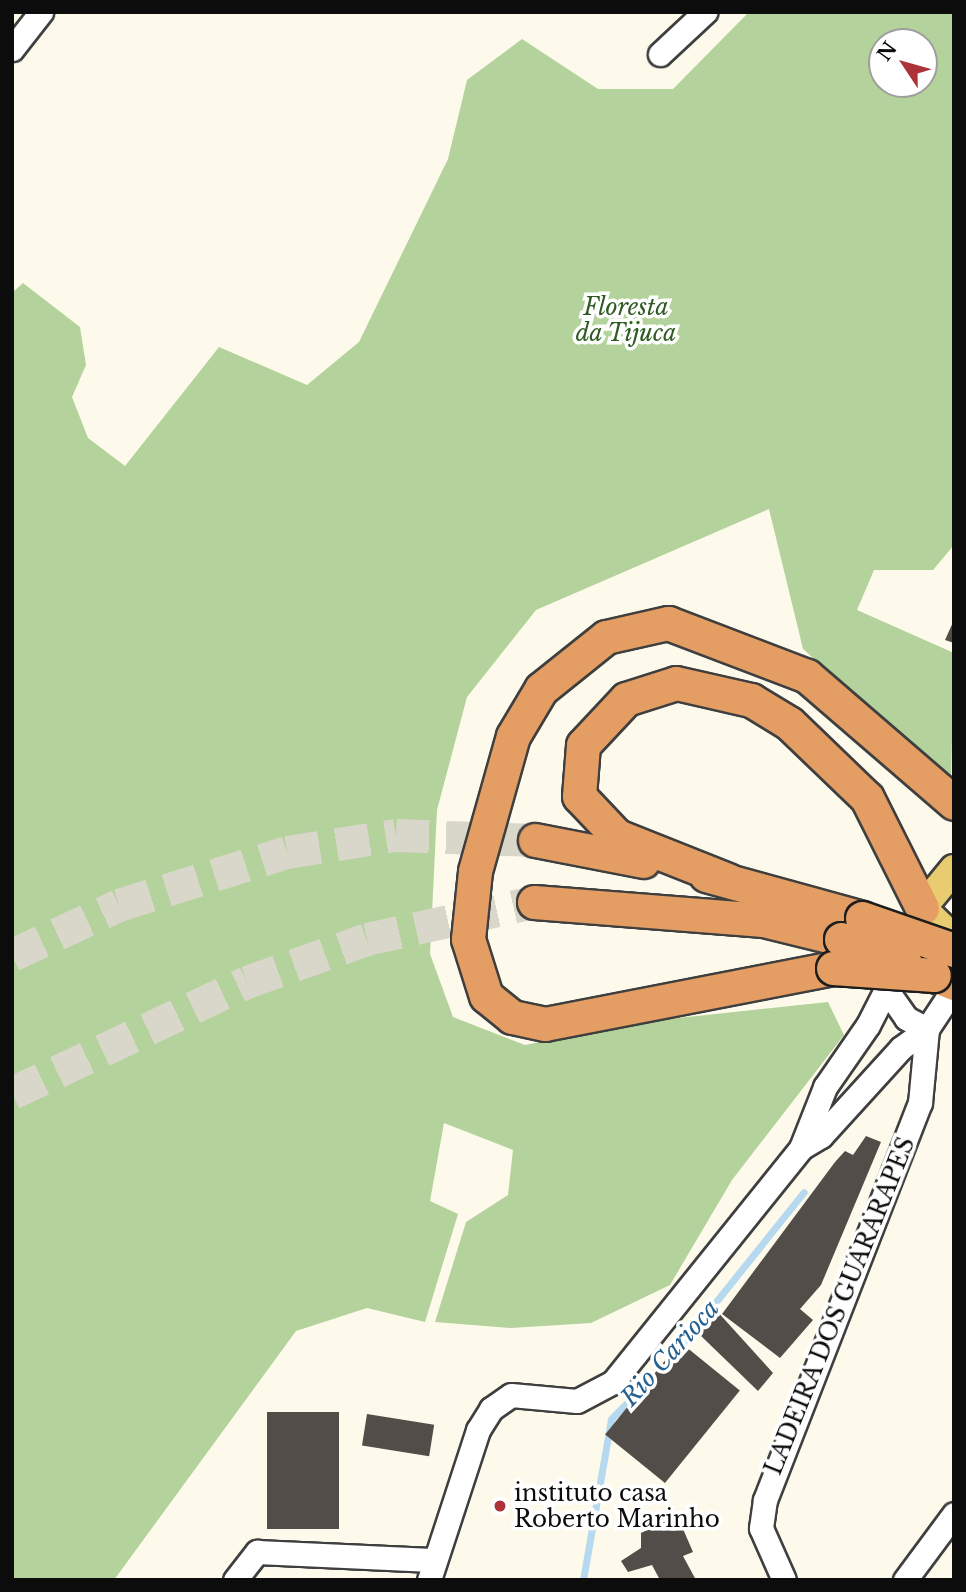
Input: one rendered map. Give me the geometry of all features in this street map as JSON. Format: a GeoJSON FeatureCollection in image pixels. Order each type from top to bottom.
{"type":"FeatureCollection","features":[{"type":"Feature","properties":{"kind":"highway"},"geometry":{"type":"LineString","coordinates":[[845,942],[545,1024],[512,1017],[486,996],[468,939],[475,871],[513,737],[541,690],[606,637],[667,622],[727,640],[807,676],[954,803]]}},
{"type":"Feature","properties":{"kind":"highway"},"geometry":{"type":"LineString","coordinates":[[845,942],[728,880],[617,836],[579,796],[583,745],[626,699],[676,683],[751,700],[789,723],[867,798],[922,908]]}},
{"type":"Feature","properties":{"kind":"highway"},"geometry":{"type":"LineString","coordinates":[[536,840],[728,880]]}},
{"type":"Feature","properties":{"kind":"highway"},"geometry":{"type":"LineString","coordinates":[[534,902],[763,920],[949,974]]}},
{"type":"Feature","properties":{"kind":"main road"},"geometry":{"type":"LineString","coordinates":[[954,869],[922,908],[954,939]]}},
{"type":"Feature","properties":{"kind":"street"},"geometry":{"type":"LineString","coordinates":[[12,49],[41,12]]}},
{"type":"Feature","properties":{"kind":"street"},"geometry":{"type":"LineString","coordinates":[[660,54],[705,12]]}},
{"type":"Feature","properties":{"kind":"street"},"geometry":{"type":"LineString","coordinates":[[235,1580],[257,1552],[431,1570],[478,1430],[491,1409],[511,1395],[577,1401],[612,1382],[801,1148],[825,1087],[868,1025],[887,992],[922,908]]}},
{"type":"Feature","properties":{"kind":"street"},"geometry":{"type":"LineString","coordinates":[[801,1148],[821,1136],[901,1048],[927,1029],[949,974]]}},
{"type":"Feature","properties":{"kind":"street"},"geometry":{"type":"LineString","coordinates":[[887,992],[906,1018],[927,1029]]}},
{"type":"Feature","properties":{"kind":"street"},"geometry":{"type":"LineString","coordinates":[[868,1025],[901,1048]]}},
{"type":"Feature","properties":{"kind":"street","name":"LADEIRA DOS GUARARAPES"},"geometry":{"type":"LineString","coordinates":[[784,1580],[761,1528],[765,1500],[920,1103],[927,1029]]}},
{"type":"Feature","properties":{"kind":"street"},"geometry":{"type":"LineString","coordinates":[[905,1580],[954,1514]]}},
{"type":"Feature","properties":{"kind":"green space","name":"Floresta da Tijuca"},"geometry":{"type":"Polygon","coordinates":[[[749,12],[954,12],[954,545],[933,570],[874,570],[857,610],[954,653],[951,783],[803,649],[769,509],[536,610],[467,697],[437,810],[430,954],[453,1017],[525,1045],[641,1022],[828,1002],[844,1035],[732,1180],[670,1285],[591,1323],[511,1328],[435,1322],[466,1222],[508,1195],[513,1150],[444,1123],[430,1201],[458,1214],[425,1322],[367,1308],[296,1331],[114,1580],[12,1580],[12,293],[23,283],[80,327],[86,365],[72,397],[88,438],[125,466],[219,347],[307,385],[359,342],[448,159],[467,80],[522,39],[598,89],[673,89],[749,12]]]}},
{"type":"Feature","properties":{"kind":"building"},"geometry":{"type":"Polygon","coordinates":[[[954,620],[954,643],[945,640],[954,620]]]}},
{"type":"Feature","properties":{"kind":"building"},"geometry":{"type":"Polygon","coordinates":[[[866,1136],[881,1142],[821,1285],[800,1309],[813,1320],[780,1358],[722,1314],[835,1162],[845,1151],[853,1155],[866,1136]]]}},
{"type":"Feature","properties":{"kind":"building"},"geometry":{"type":"Polygon","coordinates":[[[716,1310],[773,1373],[758,1391],[699,1334],[716,1310]]]}},
{"type":"Feature","properties":{"kind":"building"},"geometry":{"type":"Polygon","coordinates":[[[680,1342],[740,1390],[665,1483],[605,1434],[680,1342]]]}},
{"type":"Feature","properties":{"kind":"building"},"geometry":{"type":"Polygon","coordinates":[[[267,1412],[339,1412],[339,1529],[267,1529],[267,1412]]]}},
{"type":"Feature","properties":{"kind":"building"},"geometry":{"type":"Polygon","coordinates":[[[367,1414],[434,1425],[429,1456],[362,1446],[367,1414]]]}},
{"type":"Feature","properties":{"kind":"building"},"geometry":{"type":"Polygon","coordinates":[[[664,1522],[680,1522],[693,1552],[683,1556],[696,1580],[660,1580],[652,1565],[628,1572],[621,1561],[641,1548],[641,1533],[664,1522]]]}},
{"type":"Feature","properties":{"kind":"waterway","name":"Rio Carioca"},"geometry":{"type":"LineString","coordinates":[[678,1349],[804,1192]]}},
{"type":"Feature","properties":{"kind":"waterway","name":"Rio Carioca"},"geometry":{"type":"LineString","coordinates":[[583,1580],[611,1419],[646,1383]]}},
{"type":"Feature","properties":{"kind":"tunnel"},"geometry":{"type":"LineString","coordinates":[[12,955],[119,905],[287,852],[396,835],[535,840]]}},
{"type":"Feature","properties":{"kind":"tunnel"},"geometry":{"type":"LineString","coordinates":[[12,1093],[247,982],[367,939],[534,902]]}},
{"type":"Feature","properties":{"kind":"place","name":"instituto casa Roberto Marinho"},"geometry":{"type":"Point","coordinates":[500,1506]}}]}
